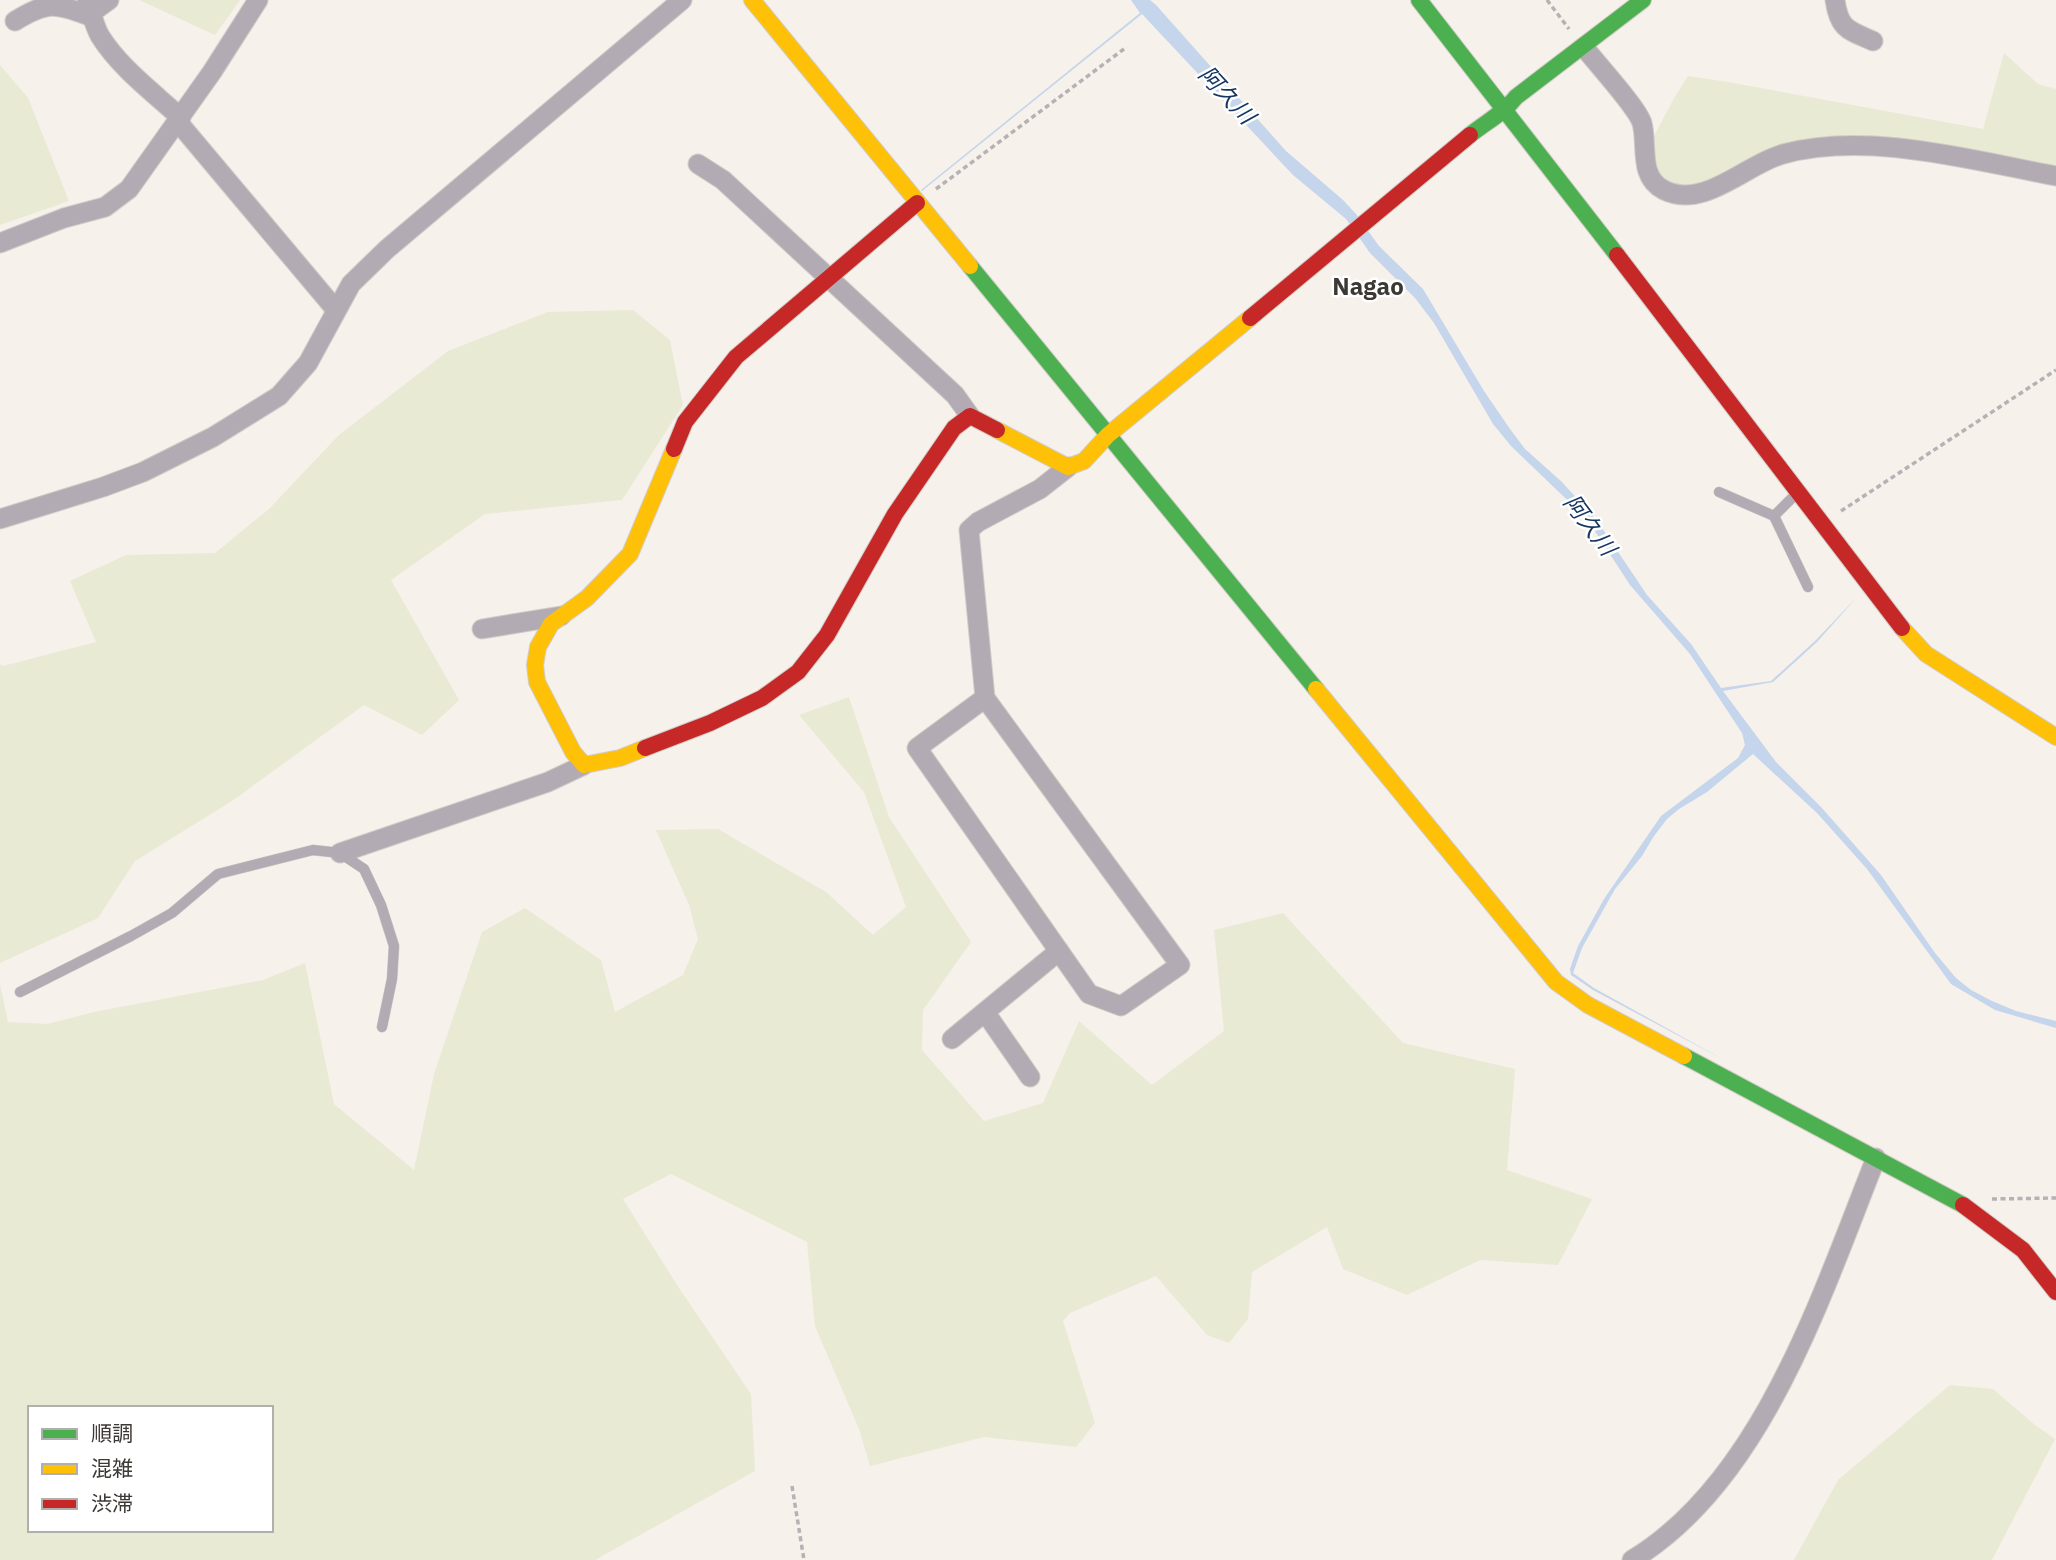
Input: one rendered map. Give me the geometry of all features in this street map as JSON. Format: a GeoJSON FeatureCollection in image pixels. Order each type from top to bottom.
{"type":"FeatureCollection","features":[{"type":"Feature","properties":{"kind":"street"},"geometry":{"type":"LineString","coordinates":[[15,21],[36,8],[51,5],[90,10],[109,0]]}},
{"type":"Feature","properties":{"kind":"street"},"geometry":{"type":"LineString","coordinates":[[0,243],[64,218],[105,207],[129,189],[179,120],[258,0]]}},
{"type":"Feature","properties":{"kind":"street"},"geometry":{"type":"LineString","coordinates":[[0,519],[92,491],[143,472],[213,437],[279,396],[309,363],[351,284],[387,249],[682,0]]}},
{"type":"Feature","properties":{"kind":"street"},"geometry":{"type":"LineString","coordinates":[[752,0],[1556,982],[1588,1005],[1961,1203],[2022,1250],[2056,1292]]}},
{"type":"Feature","properties":{"kind":"street"},"geometry":{"type":"LineString","coordinates":[[1419,0],[1906,633],[1926,654],[2056,737]]}},
{"type":"Feature","properties":{"kind":"street"},"geometry":{"type":"LineString","coordinates":[[985,698],[917,748],[1089,994],[1121,1006],[1180,965],[985,698],[969,530],[978,522],[1040,489],[1069,467],[1084,461],[1108,435],[1490,118],[1506,110],[1516,97],[1643,0]]}},
{"type":"Feature","properties":{"kind":"street"},"geometry":{"type":"LineString","coordinates":[[1835,0],[1837,18],[1846,29],[1873,41]]}},
{"type":"Feature","properties":{"kind":"street"},"geometry":{"type":"LineString","coordinates":[[90,10],[101,38],[179,120],[337,310]]}},
{"type":"Feature","properties":{"kind":"street"},"geometry":{"type":"LineString","coordinates":[[1584,47],[1642,122],[1644,158],[1651,177],[1663,190],[1680,195],[1705,192],[1782,154],[1870,146],[1902,147],[2056,176]]}},
{"type":"Feature","properties":{"kind":"street"},"geometry":{"type":"LineString","coordinates":[[698,164],[723,180],[955,395],[970,416],[1069,467]]}},
{"type":"Feature","properties":{"kind":"street"},"geometry":{"type":"LineString","coordinates":[[584,765],[573,752],[537,682],[538,647],[551,624],[587,598],[631,555],[685,422],[736,358],[917,202]]}},
{"type":"Feature","properties":{"kind":"street"},"geometry":{"type":"LineString","coordinates":[[340,853],[548,782],[584,765],[620,758],[710,723],[762,698],[799,672],[827,635],[895,514],[954,428],[970,416]]}},
{"type":"Feature","properties":{"kind":"street"},"geometry":{"type":"LineString","coordinates":[[482,629],[561,616]]}},
{"type":"Feature","properties":{"kind":"street"},"geometry":{"type":"LineString","coordinates":[[952,1039],[1059,951]]}},
{"type":"Feature","properties":{"kind":"street"},"geometry":{"type":"LineString","coordinates":[[985,1012],[1030,1077]]}},
{"type":"Feature","properties":{"kind":"street"},"geometry":{"type":"LineString","coordinates":[[1632,1560],[1655,1546],[1693,1511],[1747,1445],[1784,1378],[1810,1322],[1876,1158]]}},
{"type":"Feature","properties":{"kind":"lane"},"geometry":{"type":"LineString","coordinates":[[1719,492],[1774,516],[1808,587]]}},
{"type":"Feature","properties":{"kind":"lane"},"geometry":{"type":"LineString","coordinates":[[1774,516],[1798,492]]}},
{"type":"Feature","properties":{"kind":"lane"},"geometry":{"type":"LineString","coordinates":[[20,992],[172,913],[219,874],[313,850],[340,853],[364,869],[381,905],[394,946],[392,979],[382,1027]]}},
{"type":"Feature","properties":{"kind":"path"},"geometry":{"type":"LineString","coordinates":[[1547,0],[1584,47]]}},
{"type":"Feature","properties":{"kind":"path"},"geometry":{"type":"LineString","coordinates":[[917,202],[1124,49]]}},
{"type":"Feature","properties":{"kind":"path"},"geometry":{"type":"LineString","coordinates":[[1822,524],[2056,370]]}},
{"type":"Feature","properties":{"kind":"path"},"geometry":{"type":"LineString","coordinates":[[1961,1203],[1994,1199],[2056,1198]]}},
{"type":"Feature","properties":{"kind":"path"},"geometry":{"type":"LineString","coordinates":[[792,1486],[804,1560]]}},
{"type":"Feature","properties":{"kind":"green space"},"geometry":{"type":"Polygon","coordinates":[[[139,0],[240,0],[215,35],[139,0]]]}},
{"type":"Feature","properties":{"kind":"green space"},"geometry":{"type":"Polygon","coordinates":[[[2004,53],[2038,84],[2056,89],[2056,172],[1886,137],[1823,140],[1771,147],[1716,180],[1697,187],[1672,186],[1659,174],[1652,140],[1688,76],[1983,129],[2004,53]]]}},
{"type":"Feature","properties":{"kind":"green space"},"geometry":{"type":"Polygon","coordinates":[[[0,65],[28,98],[69,201],[0,225],[0,65]]]}},
{"type":"Feature","properties":{"kind":"green space"},"geometry":{"type":"Polygon","coordinates":[[[633,310],[670,340],[683,405],[622,500],[485,514],[391,580],[459,700],[422,735],[364,705],[232,801],[135,861],[98,918],[0,963],[0,664],[3,666],[96,642],[70,581],[126,555],[215,553],[269,509],[339,435],[448,351],[548,312],[633,310]]]}},
{"type":"Feature","properties":{"kind":"green space"},"geometry":{"type":"Polygon","coordinates":[[[849,697],[889,817],[971,942],[923,1010],[922,1050],[984,1121],[1043,1103],[1079,1021],[1152,1085],[1224,1031],[1214,930],[1283,913],[1403,1043],[1515,1069],[1507,1170],[1592,1199],[1558,1265],[1480,1260],[1407,1295],[1343,1269],[1327,1227],[1252,1272],[1248,1319],[1229,1343],[1207,1335],[1156,1276],[1070,1313],[1063,1321],[1095,1423],[1076,1447],[984,1437],[870,1466],[859,1429],[815,1326],[807,1242],[671,1174],[623,1199],[751,1394],[755,1471],[595,1560],[0,1560],[0,984],[8,1022],[47,1024],[94,1012],[263,980],[305,963],[334,1104],[414,1170],[434,1074],[482,932],[525,908],[601,960],[615,1012],[683,975],[698,939],[689,905],[656,830],[718,829],[826,892],[873,935],[906,907],[864,792],[799,715],[849,697]]]}},
{"type":"Feature","properties":{"kind":"green space"},"geometry":{"type":"Polygon","coordinates":[[[1950,1385],[1993,1389],[2055,1439],[1992,1560],[1794,1560],[1838,1480],[1950,1385]]]}},
{"type":"Feature","properties":{"kind":"water","name":"阿久川"},"geometry":{"type":"Polygon","coordinates":[[[1131,0],[1150,0],[1156,5],[1286,151],[1343,200],[1379,246],[1423,289],[1510,429],[1525,449],[1562,482],[1598,522],[1647,595],[1691,644],[1721,688],[1771,681],[1815,641],[1857,597],[1817,642],[1773,682],[1723,691],[1776,762],[1821,807],[1881,875],[1935,953],[1956,978],[1992,1001],[2016,1011],[2056,1021],[2056,1028],[1995,1010],[1951,984],[1867,869],[1817,813],[1753,754],[1707,792],[1667,819],[1615,889],[1582,948],[1573,973],[1594,988],[1726,1061],[1593,990],[1571,975],[1570,969],[1578,946],[1604,899],[1661,816],[1738,758],[1745,745],[1742,733],[1690,654],[1630,585],[1587,519],[1511,446],[1493,424],[1434,323],[1415,298],[1370,253],[1346,219],[1293,175],[1142,14],[921,190],[1140,13],[1131,0]]]}},
{"type":"Feature","properties":{"kind":"traffic: fast"},"geometry":{"type":"LineString","coordinates":[[1419,0],[1617,255]]}},
{"type":"Feature","properties":{"kind":"traffic: fast"},"geometry":{"type":"LineString","coordinates":[[1470,135],[1643,0]]}},
{"type":"Feature","properties":{"kind":"traffic: fast"},"geometry":{"type":"LineString","coordinates":[[970,266],[1316,689]]}},
{"type":"Feature","properties":{"kind":"traffic: fast"},"geometry":{"type":"LineString","coordinates":[[1684,1056],[1963,1205]]}},
{"type":"Feature","properties":{"kind":"traffic: slow"},"geometry":{"type":"LineString","coordinates":[[752,0],[970,266]]}},
{"type":"Feature","properties":{"kind":"traffic: slow"},"geometry":{"type":"LineString","coordinates":[[997,430],[1068,467],[1084,461],[1108,435],[1250,318]]}},
{"type":"Feature","properties":{"kind":"traffic: slow"},"geometry":{"type":"LineString","coordinates":[[645,748],[620,758],[584,765],[573,752],[537,682],[535,665],[538,647],[551,624],[587,598],[630,554],[674,449]]}},
{"type":"Feature","properties":{"kind":"traffic: slow"},"geometry":{"type":"LineString","coordinates":[[1902,628],[1926,654],[2056,737]]}},
{"type":"Feature","properties":{"kind":"traffic: slow"},"geometry":{"type":"LineString","coordinates":[[1316,689],[1556,982],[1588,1005],[1684,1056]]}},
{"type":"Feature","properties":{"kind":"traffic: jam"},"geometry":{"type":"LineString","coordinates":[[1250,318],[1470,135]]}},
{"type":"Feature","properties":{"kind":"traffic: jam"},"geometry":{"type":"LineString","coordinates":[[674,449],[685,422],[736,357],[917,203]]}},
{"type":"Feature","properties":{"kind":"traffic: jam"},"geometry":{"type":"LineString","coordinates":[[1617,255],[1902,628]]}},
{"type":"Feature","properties":{"kind":"traffic: jam"},"geometry":{"type":"LineString","coordinates":[[645,748],[710,723],[762,698],[798,672],[827,635],[895,514],[954,428],[970,416],[997,430]]}},
{"type":"Feature","properties":{"kind":"traffic: jam"},"geometry":{"type":"LineString","coordinates":[[1963,1205],[2023,1250],[2056,1292]]}},
{"type":"Feature","properties":{"kind":"district","name":"Nagao"},"geometry":{"type":"Point","coordinates":[1368,287]}}]}
